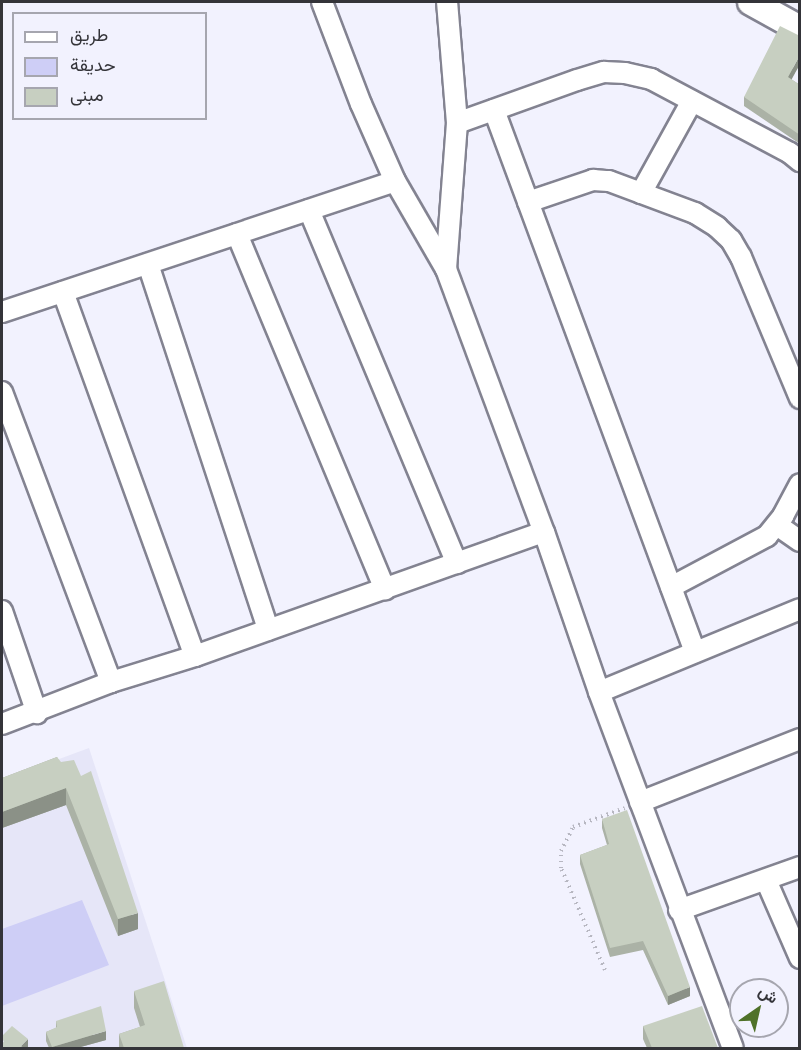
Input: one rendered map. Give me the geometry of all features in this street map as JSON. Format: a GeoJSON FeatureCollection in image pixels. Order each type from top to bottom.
{"type":"FeatureCollection","features":[{"type":"Feature","properties":{"kind":"street"},"geometry":{"type":"LineString","coordinates":[[322,2],[361,104],[395,181],[446,269],[544,532],[599,692],[679,910],[733,1048]]}},
{"type":"Feature","properties":{"kind":"street"},"geometry":{"type":"LineString","coordinates":[[446,269],[457,123],[447,2]]}},
{"type":"Feature","properties":{"kind":"street"},"geometry":{"type":"LineString","coordinates":[[751,2],[800,29]]}},
{"type":"Feature","properties":{"kind":"street"},"geometry":{"type":"LineString","coordinates":[[457,123],[604,72],[625,73],[651,79],[800,161]]}},
{"type":"Feature","properties":{"kind":"street"},"geometry":{"type":"LineString","coordinates":[[641,193],[692,101]]}},
{"type":"Feature","properties":{"kind":"street"},"geometry":{"type":"LineString","coordinates":[[494,110],[695,652]]}},
{"type":"Feature","properties":{"kind":"street"},"geometry":{"type":"LineString","coordinates":[[528,202],[593,180],[609,181],[695,213],[731,240],[741,257],[800,398]]}},
{"type":"Feature","properties":{"kind":"street"},"geometry":{"type":"LineString","coordinates":[[2,312],[395,181]]}},
{"type":"Feature","properties":{"kind":"street"},"geometry":{"type":"LineString","coordinates":[[309,210],[457,563]]}},
{"type":"Feature","properties":{"kind":"street"},"geometry":{"type":"LineString","coordinates":[[237,234],[385,589]]}},
{"type":"Feature","properties":{"kind":"street"},"geometry":{"type":"LineString","coordinates":[[148,264],[268,630]]}},
{"type":"Feature","properties":{"kind":"street"},"geometry":{"type":"LineString","coordinates":[[63,292],[195,656]]}},
{"type":"Feature","properties":{"kind":"street"},"geometry":{"type":"LineString","coordinates":[[2,392],[111,682]]}},
{"type":"Feature","properties":{"kind":"street"},"geometry":{"type":"LineString","coordinates":[[671,587],[766,536],[777,525],[800,484]]}},
{"type":"Feature","properties":{"kind":"street"},"geometry":{"type":"LineString","coordinates":[[777,525],[800,541]]}},
{"type":"Feature","properties":{"kind":"street"},"geometry":{"type":"LineString","coordinates":[[2,724],[37,713],[111,682],[195,656],[544,532]]}},
{"type":"Feature","properties":{"kind":"street"},"geometry":{"type":"LineString","coordinates":[[599,692],[800,609]]}},
{"type":"Feature","properties":{"kind":"street"},"geometry":{"type":"LineString","coordinates":[[2,611],[37,713]]}},
{"type":"Feature","properties":{"kind":"street"},"geometry":{"type":"LineString","coordinates":[[640,802],[800,739]]}},
{"type":"Feature","properties":{"kind":"street"},"geometry":{"type":"LineString","coordinates":[[679,910],[800,867]]}},
{"type":"Feature","properties":{"kind":"street"},"geometry":{"type":"LineString","coordinates":[[766,880],[800,958]]}},
{"type":"Feature","properties":{"kind":"path"},"geometry":{"type":"LineString","coordinates":[[605,970],[561,868],[561,851],[573,827],[640,802]]}},
{"type":"Feature","properties":{"kind":"shaded area"},"geometry":{"type":"Polygon","coordinates":[[[89,748],[187,1048],[2,1048],[2,780],[89,748]]]}},
{"type":"Feature","properties":{"kind":"green space"},"geometry":{"type":"Polygon","coordinates":[[[82,900],[109,965],[2,1006],[2,929],[82,900]]]}},
{"type":"Feature","properties":{"kind":"building"},"geometry":{"type":"Polygon","coordinates":[[[780,26],[800,36],[800,55],[788,77],[800,85],[800,135],[744,97],[780,26]]]}},
{"type":"Feature","properties":{"kind":"building"},"geometry":{"type":"Polygon","coordinates":[[[57,757],[61,762],[74,760],[81,776],[91,771],[138,913],[118,919],[66,788],[2,812],[2,778],[57,757]]]}},
{"type":"Feature","properties":{"kind":"building"},"geometry":{"type":"Polygon","coordinates":[[[627,810],[690,987],[668,996],[643,941],[610,948],[580,855],[609,844],[602,819],[627,810]]]}},
{"type":"Feature","properties":{"kind":"building"},"geometry":{"type":"Polygon","coordinates":[[[164,981],[184,1048],[124,1048],[119,1034],[145,1025],[134,991],[164,981]]]}},
{"type":"Feature","properties":{"kind":"building"},"geometry":{"type":"Polygon","coordinates":[[[101,1006],[106,1031],[52,1047],[46,1032],[57,1027],[56,1021],[101,1006]]]}},
{"type":"Feature","properties":{"kind":"building"},"geometry":{"type":"Polygon","coordinates":[[[702,1006],[718,1048],[652,1048],[643,1026],[702,1006]]]}},
{"type":"Feature","properties":{"kind":"building"},"geometry":{"type":"Polygon","coordinates":[[[12,1026],[28,1039],[21,1046],[24,1048],[2,1048],[4,1041],[2,1036],[12,1026]]]}}]}
